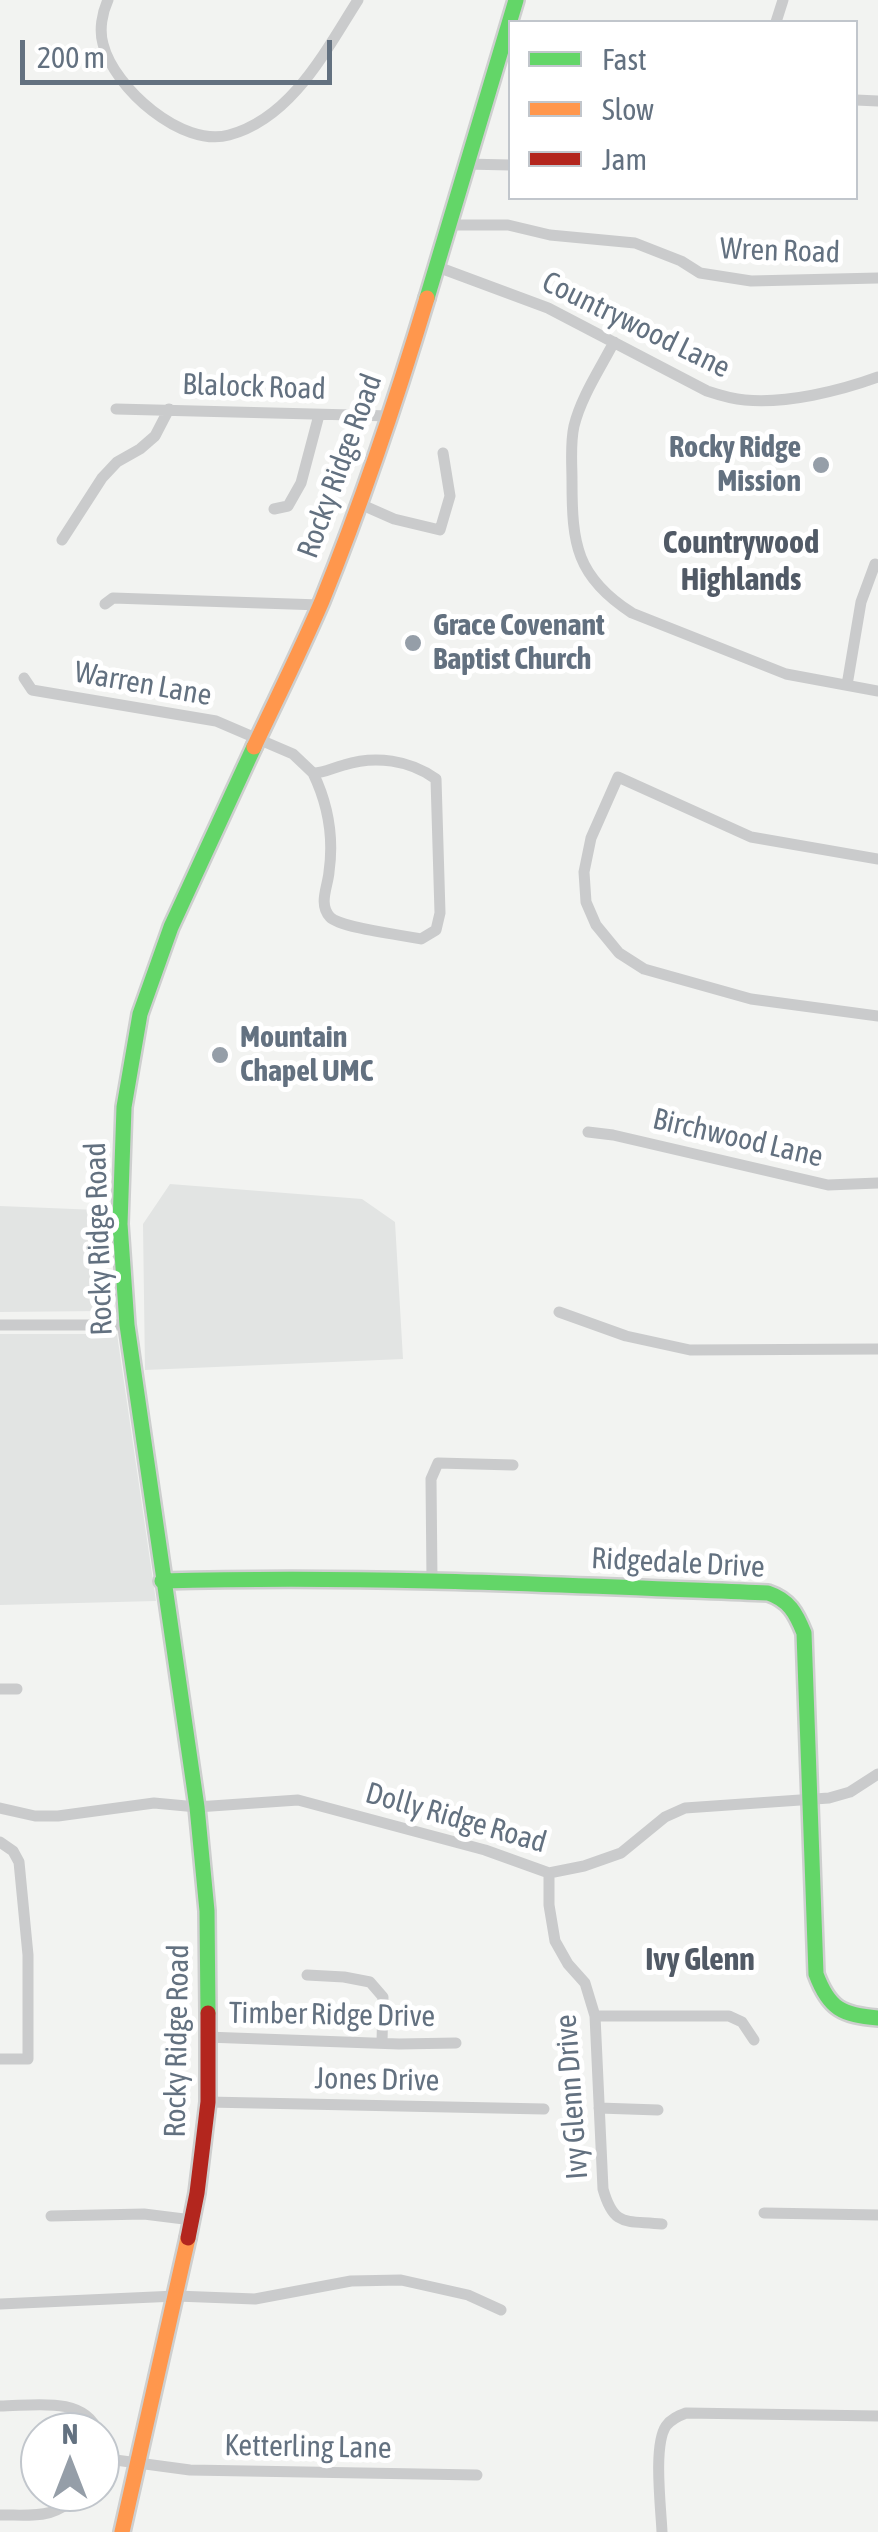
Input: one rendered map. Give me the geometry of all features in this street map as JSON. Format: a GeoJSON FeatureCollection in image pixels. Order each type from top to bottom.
{"type":"FeatureCollection","features":[{"type":"Feature","properties":{"kind":"main road","name":"Rocky Ridge Road"},"geometry":{"type":"LineString","coordinates":[[122,2532],[192,2220],[208,2102],[206,1911],[196,1807],[127,1325],[120,1224],[124,1107],[140,1014],[170,928],[320,605],[360,504],[391,416],[508,26]]}},
{"type":"Feature","properties":{"kind":"main road","name":"Ridgedale Drive"},"geometry":{"type":"LineString","coordinates":[[162,1581],[256,1577],[432,1580],[768,1593],[781,1597],[794,1608],[804,1633],[816,1974],[823,1995],[837,2010],[854,2017],[878,2018]]}},
{"type":"Feature","properties":{"kind":"street"},"geometry":{"type":"LineString","coordinates":[[108,0],[100,30],[113,68],[146,106],[179,129],[216,138],[260,122],[284,104],[319,61],[358,0]]}},
{"type":"Feature","properties":{"kind":"street"},"geometry":{"type":"LineString","coordinates":[[465,164],[508,165]]}},
{"type":"Feature","properties":{"kind":"street","name":"Wren Road"},"geometry":{"type":"LineString","coordinates":[[448,225],[508,226],[550,235],[636,243],[700,273],[734,279],[878,278]]}},
{"type":"Feature","properties":{"kind":"street","name":"Countrywood Lane"},"geometry":{"type":"LineString","coordinates":[[435,266],[518,295],[706,391],[747,401],[772,400],[831,391],[878,377]]}},
{"type":"Feature","properties":{"kind":"street"},"geometry":{"type":"LineString","coordinates":[[614,342],[583,402],[574,424],[572,444],[576,544],[592,580],[632,613],[786,674],[878,692]]}},
{"type":"Feature","properties":{"kind":"street","name":"Blalock Road"},"geometry":{"type":"LineString","coordinates":[[116,408],[391,416]]}},
{"type":"Feature","properties":{"kind":"street"},"geometry":{"type":"LineString","coordinates":[[62,540],[102,478],[117,462],[155,436],[168,408]]}},
{"type":"Feature","properties":{"kind":"street"},"geometry":{"type":"LineString","coordinates":[[274,509],[288,506],[301,483],[320,415]]}},
{"type":"Feature","properties":{"kind":"street"},"geometry":{"type":"LineString","coordinates":[[360,504],[394,520],[440,530],[450,496],[443,454]]}},
{"type":"Feature","properties":{"kind":"street"},"geometry":{"type":"LineString","coordinates":[[847,685],[861,602],[875,564]]}},
{"type":"Feature","properties":{"kind":"street"},"geometry":{"type":"LineString","coordinates":[[105,604],[113,598],[320,605]]}},
{"type":"Feature","properties":{"kind":"street","name":"Warren Lane"},"geometry":{"type":"LineString","coordinates":[[24,678],[32,690],[216,721],[293,754],[313,773]]}},
{"type":"Feature","properties":{"kind":"street"},"geometry":{"type":"LineString","coordinates":[[386,760],[422,768],[436,779],[440,913],[436,930],[420,939],[344,924],[329,917],[323,902],[331,834],[323,794],[313,773],[346,764],[386,760]]}},
{"type":"Feature","properties":{"kind":"street"},"geometry":{"type":"LineString","coordinates":[[878,859],[751,837],[618,777],[592,838],[584,872],[586,902],[596,924],[619,953],[644,969],[750,999],[878,1016]]}},
{"type":"Feature","properties":{"kind":"street","name":"Birchwood Lane"},"geometry":{"type":"LineString","coordinates":[[588,1132],[613,1134],[828,1185],[878,1183]]}},
{"type":"Feature","properties":{"kind":"street"},"geometry":{"type":"LineString","coordinates":[[559,1312],[626,1336],[690,1350],[878,1349]]}},
{"type":"Feature","properties":{"kind":"street"},"geometry":{"type":"LineString","coordinates":[[0,1325],[127,1325]]}},
{"type":"Feature","properties":{"kind":"street"},"geometry":{"type":"LineString","coordinates":[[432,1580],[431,1479],[438,1463],[513,1464]]}},
{"type":"Feature","properties":{"kind":"street"},"geometry":{"type":"LineString","coordinates":[[0,1688],[17,1689]]}},
{"type":"Feature","properties":{"kind":"street","name":"Dolly Ridge Road"},"geometry":{"type":"LineString","coordinates":[[0,1808],[35,1816],[58,1816],[154,1803],[196,1807],[298,1800],[486,1850],[549,1873],[621,1853],[665,1817],[685,1808],[829,1798],[850,1792],[878,1774]]}},
{"type":"Feature","properties":{"kind":"street"},"geometry":{"type":"LineString","coordinates":[[0,1842],[19,1862],[28,1955],[28,2059],[0,2059]]}},
{"type":"Feature","properties":{"kind":"street","name":"Ivy Glenn Drive"},"geometry":{"type":"LineString","coordinates":[[549,1873],[549,1905],[556,1941],[568,1964],[585,1983],[596,2016],[603,2189],[609,2209],[619,2220],[662,2224]]}},
{"type":"Feature","properties":{"kind":"street"},"geometry":{"type":"LineString","coordinates":[[307,1975],[370,1982],[383,1997],[382,2043]]}},
{"type":"Feature","properties":{"kind":"street"},"geometry":{"type":"LineString","coordinates":[[596,2016],[728,2016],[742,2022],[754,2040]]}},
{"type":"Feature","properties":{"kind":"street","name":"Timber Ridge Drive"},"geometry":{"type":"LineString","coordinates":[[206,2037],[456,2043]]}},
{"type":"Feature","properties":{"kind":"street","name":"Jones Drive"},"geometry":{"type":"LineString","coordinates":[[208,2102],[544,2109]]}},
{"type":"Feature","properties":{"kind":"street"},"geometry":{"type":"LineString","coordinates":[[598,2108],[658,2110]]}},
{"type":"Feature","properties":{"kind":"street"},"geometry":{"type":"LineString","coordinates":[[764,2213],[878,2215]]}},
{"type":"Feature","properties":{"kind":"street"},"geometry":{"type":"LineString","coordinates":[[51,2216],[144,2214],[192,2220]]}},
{"type":"Feature","properties":{"kind":"street"},"geometry":{"type":"LineString","coordinates":[[0,2304],[176,2296],[256,2300],[351,2281],[400,2280],[468,2295],[502,2310]]}},
{"type":"Feature","properties":{"kind":"street"},"geometry":{"type":"LineString","coordinates":[[0,2406],[72,2406],[81,2412]]}},
{"type":"Feature","properties":{"kind":"street"},"geometry":{"type":"LineString","coordinates":[[662,2532],[659,2445],[664,2428],[673,2418],[686,2412],[878,2416]]}},
{"type":"Feature","properties":{"kind":"street","name":"Ketterling Lane"},"geometry":{"type":"LineString","coordinates":[[120,2460],[190,2470],[477,2476]]}},
{"type":"Feature","properties":{"kind":"street"},"geometry":{"type":"LineString","coordinates":[[0,2515],[54,2512]]}},
{"type":"Feature","properties":{"kind":"shaded area"},"geometry":{"type":"Polygon","coordinates":[[[170,1184],[362,1199],[395,1222],[403,1359],[145,1370],[143,1224],[170,1184]]]}},
{"type":"Feature","properties":{"kind":"shaded area"},"geometry":{"type":"Polygon","coordinates":[[[0,1206],[98,1210],[103,1311],[0,1312],[0,1206]]]}},
{"type":"Feature","properties":{"kind":"shaded area"},"geometry":{"type":"Polygon","coordinates":[[[0,1334],[117,1334],[156,1601],[0,1605],[0,1334]]]}},
{"type":"Feature","properties":{"kind":"traffic: fast"},"geometry":{"type":"LineString","coordinates":[[510,20],[516,0]]}},
{"type":"Feature","properties":{"kind":"traffic: fast"},"geometry":{"type":"LineString","coordinates":[[427,298],[508,27]]}},
{"type":"Feature","properties":{"kind":"traffic: fast"},"geometry":{"type":"LineString","coordinates":[[208,2013],[207,1911],[197,1807],[127,1325],[120,1224],[124,1107],[140,1014],[171,927],[254,747]]}},
{"type":"Feature","properties":{"kind":"traffic: fast"},"geometry":{"type":"LineString","coordinates":[[162,1581],[465,1582],[768,1593],[781,1599],[795,1613],[804,1633],[816,1974],[826,1995],[838,2008],[878,2018]]}},
{"type":"Feature","properties":{"kind":"traffic: slow"},"geometry":{"type":"LineString","coordinates":[[254,747],[337,564],[427,298]]}},
{"type":"Feature","properties":{"kind":"traffic: slow"},"geometry":{"type":"LineString","coordinates":[[122,2532],[188,2238]]}},
{"type":"Feature","properties":{"kind":"traffic: jam"},"geometry":{"type":"LineString","coordinates":[[188,2238],[208,2102],[208,2013]]}},
{"type":"Feature","properties":{"kind":"place","name":"Rocky Ridge Mission"},"geometry":{"type":"Point","coordinates":[821,465]}},
{"type":"Feature","properties":{"kind":"place","name":"Grace Covenant Baptist Church"},"geometry":{"type":"Point","coordinates":[413,643]}},
{"type":"Feature","properties":{"kind":"place","name":"Mountain Chapel UMC"},"geometry":{"type":"Point","coordinates":[220,1055]}},
{"type":"Feature","properties":{"kind":"district","name":"Countrywood Highlands"},"geometry":{"type":"Point","coordinates":[741,562]}},
{"type":"Feature","properties":{"kind":"district","name":"Ivy Glenn"},"geometry":{"type":"Point","coordinates":[700,1960]}}]}
